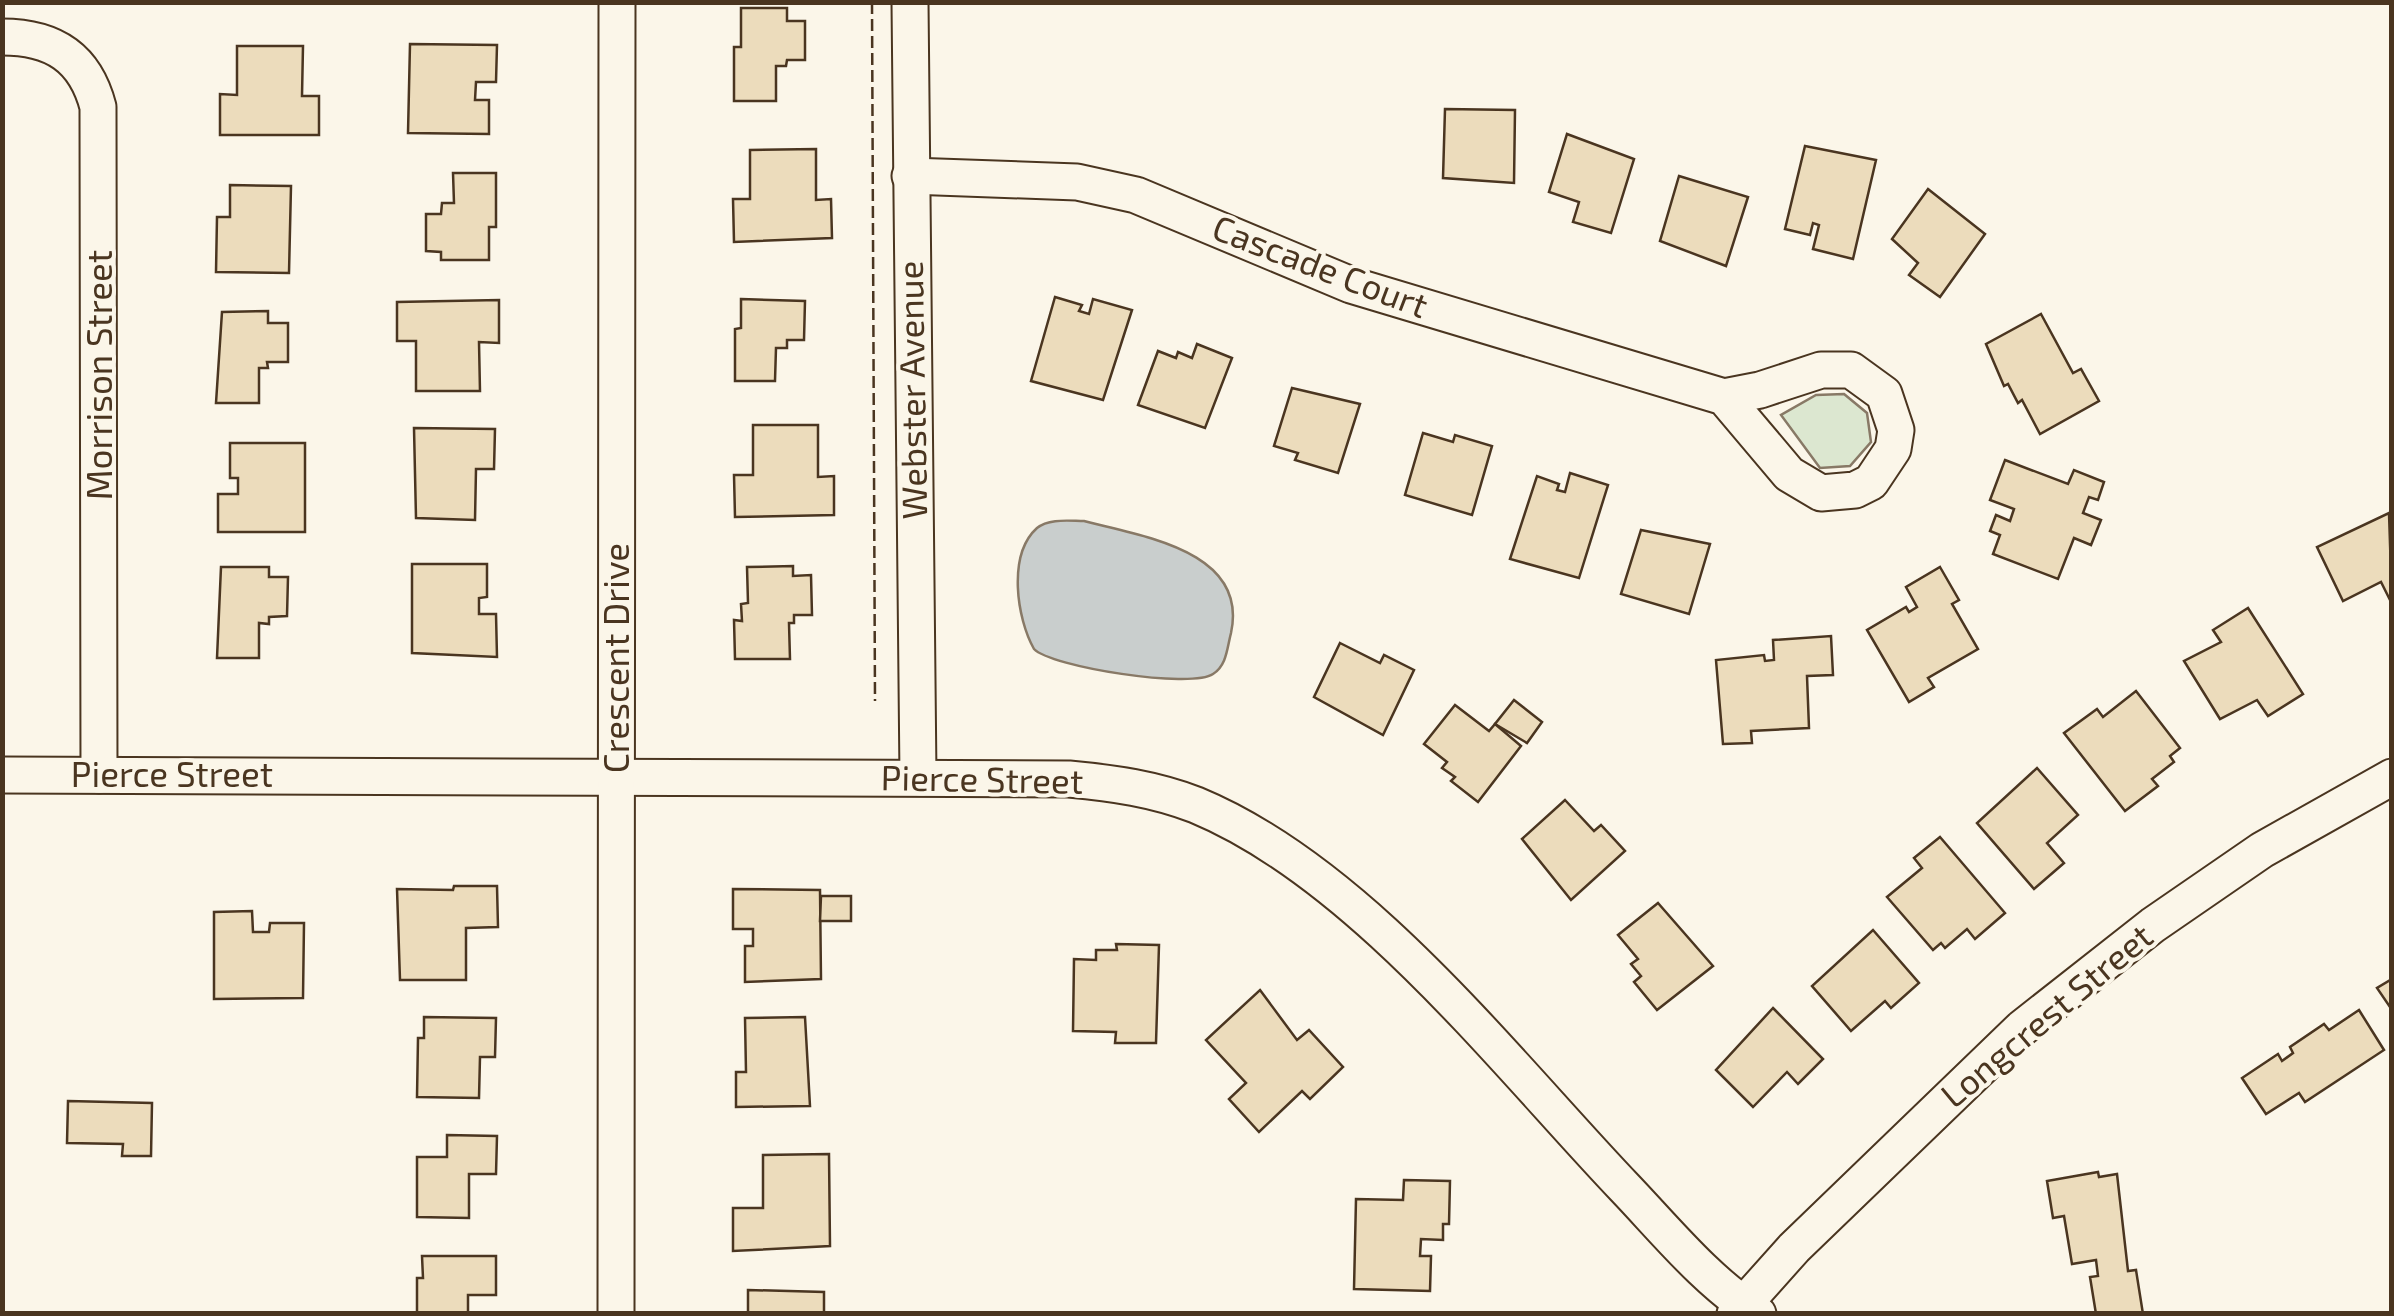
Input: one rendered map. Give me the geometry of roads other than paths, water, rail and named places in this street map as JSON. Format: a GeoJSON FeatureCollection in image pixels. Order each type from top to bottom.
{"type":"FeatureCollection","features":[{"type":"Feature","properties":{"kind":"street","name":"Crescent Drive"},"geometry":{"type":"LineString","coordinates":[[616,1314],[617,2]]}},
{"type":"Feature","properties":{"kind":"street","name":"Webster Avenue"},"geometry":{"type":"LineString","coordinates":[[910,2],[918,777]]}},
{"type":"Feature","properties":{"kind":"street","name":"Morrison Street"},"geometry":{"type":"LineString","coordinates":[[2,38],[45,42],[64,50],[78,61],[98,107],[100,774]]}},
{"type":"Feature","properties":{"kind":"street","name":"Cascade Court"},"geometry":{"type":"LineString","coordinates":[[910,176],[1077,182],[1136,194],[1351,285],[1724,397],[1760,390],[1820,370],[1851,370],[1884,394],[1896,430],[1893,449],[1871,482],[1854,490],[1821,493],[1789,474],[1724,397]]}},
{"type":"Feature","properties":{"kind":"street","name":"Pierce Street"},"geometry":{"type":"LineString","coordinates":[[2,775],[1070,779],[1137,788],[1194,804],[1261,840],[1405,953],[1745,1310]]}},
{"type":"Feature","properties":{"kind":"street","name":"Longcrest Street"},"geometry":{"type":"LineString","coordinates":[[1745,1310],[2022,1028],[2153,925],[2246,861],[2392,776]]}}]}
